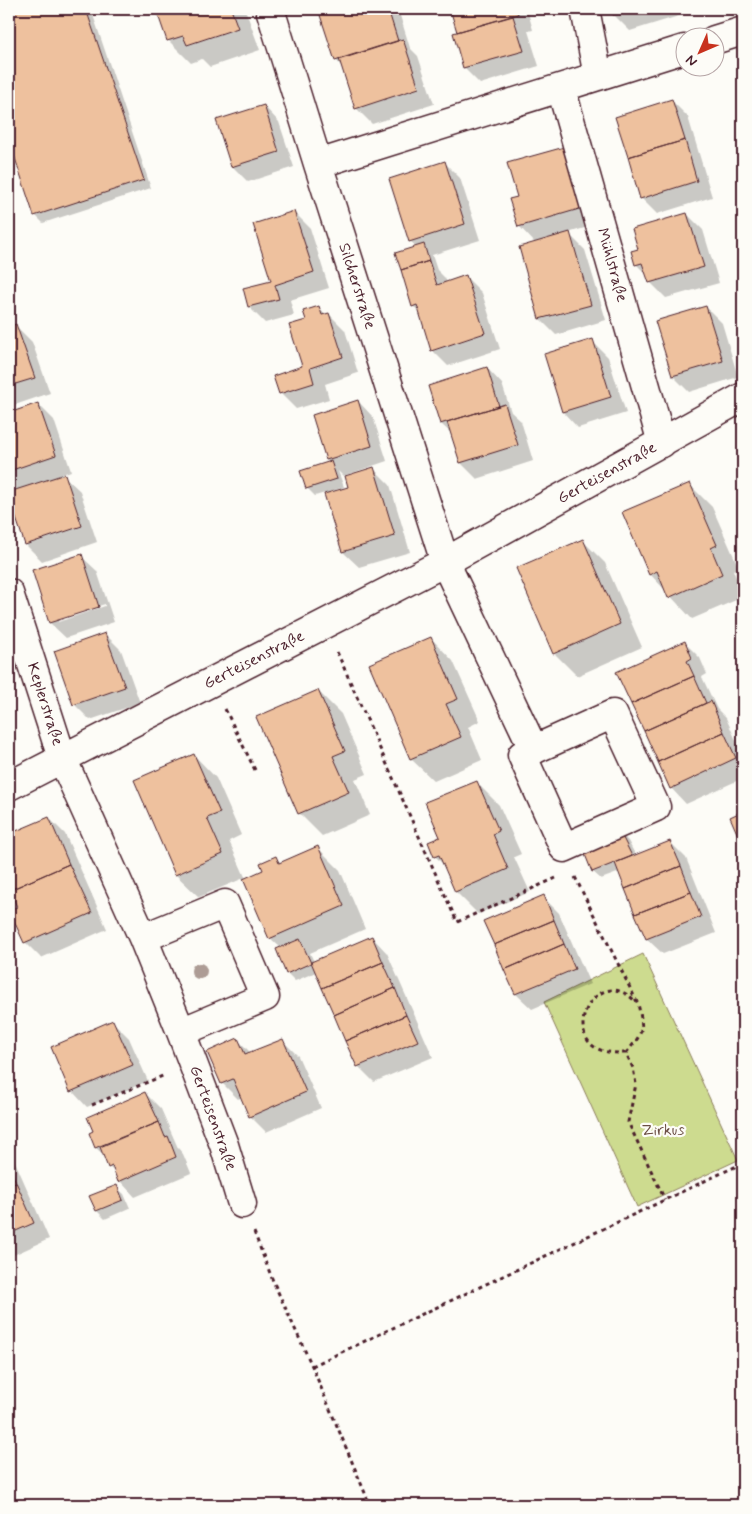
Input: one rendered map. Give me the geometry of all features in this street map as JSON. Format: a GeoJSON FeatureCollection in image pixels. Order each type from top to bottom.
{"type":"FeatureCollection","features":[{"type":"Feature","properties":{"kind":"street","name":"Silcherstraße"},"geometry":{"type":"LineString","coordinates":[[270,9],[445,562]]}},
{"type":"Feature","properties":{"kind":"street"},"geometry":{"type":"LineString","coordinates":[[586,9],[598,76]]}},
{"type":"Feature","properties":{"kind":"street"},"geometry":{"type":"LineString","coordinates":[[724,37],[743,30]]}},
{"type":"Feature","properties":{"kind":"street"},"geometry":{"type":"LineString","coordinates":[[318,164],[674,52]]}},
{"type":"Feature","properties":{"kind":"street","name":"Mühlstraße"},"geometry":{"type":"LineString","coordinates":[[561,88],[662,442]]}},
{"type":"Feature","properties":{"kind":"street","name":"Gerteisenstraße"},"geometry":{"type":"LineString","coordinates":[[9,786],[445,562],[743,397]]}},
{"type":"Feature","properties":{"kind":"street"},"geometry":{"type":"LineString","coordinates":[[445,562],[534,750]]}},
{"type":"Feature","properties":{"kind":"street","name":"Keplerstraße"},"geometry":{"type":"LineString","coordinates":[[9,593],[62,758]]}},
{"type":"Feature","properties":{"kind":"street"},"geometry":{"type":"LineString","coordinates":[[613,714],[656,807],[568,859],[522,755],[613,714]]}},
{"type":"Feature","properties":{"kind":"street","name":"Gerteisenstraße"},"geometry":{"type":"LineString","coordinates":[[62,758],[143,938],[182,1032],[224,1146],[242,1204]]}},
{"type":"Feature","properties":{"kind":"street"},"geometry":{"type":"LineString","coordinates":[[143,938],[225,904],[265,997],[182,1032]]}},
{"type":"Feature","properties":{"kind":"path"},"geometry":{"type":"LineString","coordinates":[[325,624],[457,922],[568,859],[638,1004],[642,1023],[641,1035],[626,1053]]}},
{"type":"Feature","properties":{"kind":"path"},"geometry":{"type":"LineString","coordinates":[[212,681],[255,770]]}},
{"type":"Feature","properties":{"kind":"path"},"geometry":{"type":"LineString","coordinates":[[626,1053],[606,1052],[595,1048],[584,1030],[583,1014],[590,1001],[601,993],[616,989],[629,995],[638,1004]]}},
{"type":"Feature","properties":{"kind":"path"},"geometry":{"type":"LineString","coordinates":[[626,1053],[633,1068],[636,1084],[628,1122],[666,1200]]}},
{"type":"Feature","properties":{"kind":"path"},"geometry":{"type":"LineString","coordinates":[[92,1105],[193,1063]]}},
{"type":"Feature","properties":{"kind":"path"},"geometry":{"type":"LineString","coordinates":[[312,1366],[743,1163]]}},
{"type":"Feature","properties":{"kind":"path"},"geometry":{"type":"LineString","coordinates":[[242,1204],[273,1281],[312,1366],[370,1505]]}},
{"type":"Feature","properties":{"kind":"green space","name":"Zirkus"},"geometry":{"type":"Polygon","coordinates":[[[643,954],[738,1160],[637,1207],[544,1002],[643,954]]]}},
{"type":"Feature","properties":{"kind":"building"},"geometry":{"type":"Polygon","coordinates":[[[9,9],[86,9],[144,180],[34,216],[9,140],[9,9]]]}},
{"type":"Feature","properties":{"kind":"building"},"geometry":{"type":"Polygon","coordinates":[[[156,9],[231,9],[238,28],[187,45],[183,36],[167,41],[156,9]]]}},
{"type":"Feature","properties":{"kind":"building"},"geometry":{"type":"Polygon","coordinates":[[[318,9],[388,9],[398,41],[335,61],[318,9]]]}},
{"type":"Feature","properties":{"kind":"building"},"geometry":{"type":"Polygon","coordinates":[[[450,9],[517,9],[518,14],[457,32],[450,9]]]}},
{"type":"Feature","properties":{"kind":"building"},"geometry":{"type":"Polygon","coordinates":[[[611,9],[636,9],[613,15],[611,9]]]}},
{"type":"Feature","properties":{"kind":"building"},"geometry":{"type":"Polygon","coordinates":[[[513,16],[524,51],[463,68],[453,33],[513,16]]]}},
{"type":"Feature","properties":{"kind":"building"},"geometry":{"type":"Polygon","coordinates":[[[403,39],[419,88],[355,109],[339,59],[403,39]]]}},
{"type":"Feature","properties":{"kind":"building"},"geometry":{"type":"Polygon","coordinates":[[[672,99],[685,140],[628,157],[615,117],[672,99]]]}},
{"type":"Feature","properties":{"kind":"building"},"geometry":{"type":"Polygon","coordinates":[[[264,105],[279,152],[231,167],[216,120],[264,105]]]}},
{"type":"Feature","properties":{"kind":"building"},"geometry":{"type":"Polygon","coordinates":[[[685,140],[697,181],[640,199],[628,157],[685,140]]]}},
{"type":"Feature","properties":{"kind":"building"},"geometry":{"type":"Polygon","coordinates":[[[568,146],[586,207],[518,227],[509,199],[517,197],[507,163],[568,146]]]}},
{"type":"Feature","properties":{"kind":"building"},"geometry":{"type":"Polygon","coordinates":[[[445,161],[465,224],[409,242],[389,179],[445,161]]]}},
{"type":"Feature","properties":{"kind":"building"},"geometry":{"type":"Polygon","coordinates":[[[294,211],[314,272],[275,285],[279,299],[248,307],[243,288],[271,281],[253,224],[294,211]]]}},
{"type":"Feature","properties":{"kind":"building"},"geometry":{"type":"Polygon","coordinates":[[[687,213],[704,267],[649,283],[642,263],[635,265],[631,251],[638,249],[632,229],[687,213]]]}},
{"type":"Feature","properties":{"kind":"building"},"geometry":{"type":"Polygon","coordinates":[[[570,232],[591,305],[539,319],[519,247],[570,232]]]}},
{"type":"Feature","properties":{"kind":"building"},"geometry":{"type":"Polygon","coordinates":[[[424,244],[429,261],[401,270],[395,253],[424,244]]]}},
{"type":"Feature","properties":{"kind":"building"},"geometry":{"type":"Polygon","coordinates":[[[429,261],[437,285],[466,275],[485,333],[431,351],[417,305],[412,307],[401,270],[429,261]]]}},
{"type":"Feature","properties":{"kind":"building"},"geometry":{"type":"Polygon","coordinates":[[[319,306],[322,315],[329,313],[343,357],[310,368],[314,383],[279,394],[273,376],[302,366],[289,325],[306,320],[303,311],[319,306]]]}},
{"type":"Feature","properties":{"kind":"building"},"geometry":{"type":"Polygon","coordinates":[[[706,306],[723,361],[672,376],[655,321],[706,306]]]}},
{"type":"Feature","properties":{"kind":"building"},"geometry":{"type":"Polygon","coordinates":[[[16,324],[35,378],[9,386],[9,327],[16,324]]]}},
{"type":"Feature","properties":{"kind":"building"},"geometry":{"type":"Polygon","coordinates":[[[593,339],[611,397],[562,412],[544,354],[593,339]]]}},
{"type":"Feature","properties":{"kind":"building"},"geometry":{"type":"Polygon","coordinates":[[[487,367],[499,406],[440,424],[428,386],[487,367]]]}},
{"type":"Feature","properties":{"kind":"building"},"geometry":{"type":"Polygon","coordinates":[[[358,400],[372,446],[326,460],[312,415],[358,400]]]}},
{"type":"Feature","properties":{"kind":"building"},"geometry":{"type":"Polygon","coordinates":[[[38,403],[56,455],[9,471],[9,413],[38,403]]]}},
{"type":"Feature","properties":{"kind":"building"},"geometry":{"type":"Polygon","coordinates":[[[505,404],[518,445],[460,463],[447,422],[505,404]]]}},
{"type":"Feature","properties":{"kind":"building"},"geometry":{"type":"Polygon","coordinates":[[[331,461],[337,479],[306,489],[300,471],[331,461]]]}},
{"type":"Feature","properties":{"kind":"building"},"geometry":{"type":"Polygon","coordinates":[[[374,467],[395,536],[342,552],[324,494],[348,487],[345,476],[374,467]]]}},
{"type":"Feature","properties":{"kind":"building"},"geometry":{"type":"Polygon","coordinates":[[[65,474],[82,526],[25,545],[9,492],[65,474]]]}},
{"type":"Feature","properties":{"kind":"building"},"geometry":{"type":"Polygon","coordinates":[[[690,483],[717,545],[711,548],[722,574],[668,598],[657,571],[649,575],[622,512],[690,483]]]}},
{"type":"Feature","properties":{"kind":"building"},"geometry":{"type":"Polygon","coordinates":[[[583,539],[620,624],[553,654],[516,568],[583,539]]]}},
{"type":"Feature","properties":{"kind":"building"},"geometry":{"type":"Polygon","coordinates":[[[82,554],[99,607],[49,623],[32,570],[82,554]]]}},
{"type":"Feature","properties":{"kind":"building"},"geometry":{"type":"Polygon","coordinates":[[[105,633],[125,687],[73,705],[54,651],[105,633]]]}},
{"type":"Feature","properties":{"kind":"building"},"geometry":{"type":"Polygon","coordinates":[[[431,637],[458,699],[446,704],[461,737],[410,759],[369,664],[431,637]]]}},
{"type":"Feature","properties":{"kind":"building"},"geometry":{"type":"Polygon","coordinates":[[[685,641],[692,658],[687,661],[694,676],[631,704],[616,672],[685,641]]]}},
{"type":"Feature","properties":{"kind":"building"},"geometry":{"type":"Polygon","coordinates":[[[694,676],[706,703],[644,731],[631,704],[694,676]]]}},
{"type":"Feature","properties":{"kind":"building"},"geometry":{"type":"Polygon","coordinates":[[[318,690],[345,751],[333,756],[349,792],[298,814],[256,717],[318,690]]]}},
{"type":"Feature","properties":{"kind":"building"},"geometry":{"type":"Polygon","coordinates":[[[711,701],[724,732],[658,762],[644,731],[711,701]]]}},
{"type":"Feature","properties":{"kind":"building"},"geometry":{"type":"Polygon","coordinates":[[[724,732],[736,758],[670,789],[658,762],[724,732]]]}},
{"type":"Feature","properties":{"kind":"building"},"geometry":{"type":"Polygon","coordinates":[[[194,754],[220,813],[207,818],[223,854],[175,875],[134,780],[194,754]]]}},
{"type":"Feature","properties":{"kind":"building"},"geometry":{"type":"Polygon","coordinates":[[[477,781],[499,831],[493,834],[508,869],[455,892],[439,855],[434,857],[428,842],[440,837],[425,802],[477,781]]]}},
{"type":"Feature","properties":{"kind":"building"},"geometry":{"type":"Polygon","coordinates":[[[743,811],[743,847],[730,817],[743,811]]]}},
{"type":"Feature","properties":{"kind":"building"},"geometry":{"type":"Polygon","coordinates":[[[49,817],[69,864],[10,890],[9,834],[49,817]]]}},
{"type":"Feature","properties":{"kind":"building"},"geometry":{"type":"Polygon","coordinates":[[[620,832],[632,856],[592,872],[582,847],[620,832]]]}},
{"type":"Feature","properties":{"kind":"building"},"geometry":{"type":"Polygon","coordinates":[[[670,841],[681,866],[625,889],[615,863],[670,841]]]}},
{"type":"Feature","properties":{"kind":"building"},"geometry":{"type":"Polygon","coordinates":[[[318,846],[344,906],[269,939],[243,879],[263,870],[260,863],[276,856],[279,863],[318,846]]]}},
{"type":"Feature","properties":{"kind":"building"},"geometry":{"type":"Polygon","coordinates":[[[69,864],[92,913],[24,943],[9,910],[17,907],[10,890],[69,864]]]}},
{"type":"Feature","properties":{"kind":"building"},"geometry":{"type":"Polygon","coordinates":[[[681,866],[691,892],[635,914],[625,889],[681,866]]]}},
{"type":"Feature","properties":{"kind":"building"},"geometry":{"type":"Polygon","coordinates":[[[691,892],[701,917],[646,939],[635,914],[691,892]]]}},
{"type":"Feature","properties":{"kind":"building"},"geometry":{"type":"Polygon","coordinates":[[[544,895],[554,920],[494,945],[483,921],[544,895]]]}},
{"type":"Feature","properties":{"kind":"building"},"geometry":{"type":"Polygon","coordinates":[[[554,920],[564,944],[504,970],[494,945],[554,920]]]}},
{"type":"Feature","properties":{"kind":"building"},"geometry":{"type":"Polygon","coordinates":[[[372,936],[383,962],[322,988],[311,962],[372,936]]]}},
{"type":"Feature","properties":{"kind":"building"},"geometry":{"type":"Polygon","coordinates":[[[300,939],[311,963],[286,974],[276,949],[300,939]]]}},
{"type":"Feature","properties":{"kind":"building"},"geometry":{"type":"Polygon","coordinates":[[[564,944],[575,969],[515,994],[504,970],[564,944]]]}},
{"type":"Feature","properties":{"kind":"building"},"geometry":{"type":"Polygon","coordinates":[[[383,962],[395,988],[334,1015],[322,988],[383,962]]]}},
{"type":"Feature","properties":{"kind":"building"},"geometry":{"type":"Polygon","coordinates":[[[395,988],[406,1015],[345,1041],[334,1015],[395,988]]]}},
{"type":"Feature","properties":{"kind":"building"},"geometry":{"type":"Polygon","coordinates":[[[406,1015],[418,1041],[357,1067],[345,1041],[406,1015]]]}},
{"type":"Feature","properties":{"kind":"building"},"geometry":{"type":"Polygon","coordinates":[[[113,1020],[133,1065],[70,1092],[51,1047],[113,1020]]]}},
{"type":"Feature","properties":{"kind":"building"},"geometry":{"type":"Polygon","coordinates":[[[238,1038],[245,1054],[283,1039],[306,1092],[249,1117],[233,1079],[221,1084],[207,1052],[238,1038]]]}},
{"type":"Feature","properties":{"kind":"building"},"geometry":{"type":"Polygon","coordinates":[[[145,1092],[159,1122],[95,1148],[89,1133],[93,1131],[87,1117],[145,1092]]]}},
{"type":"Feature","properties":{"kind":"building"},"geometry":{"type":"Polygon","coordinates":[[[159,1122],[165,1137],[168,1136],[176,1157],[118,1182],[112,1166],[108,1168],[100,1147],[159,1122]]]}},
{"type":"Feature","properties":{"kind":"building"},"geometry":{"type":"Polygon","coordinates":[[[9,1166],[16,1182],[9,1185],[9,1166]]]}},
{"type":"Feature","properties":{"kind":"building"},"geometry":{"type":"Polygon","coordinates":[[[16,1182],[34,1223],[9,1234],[9,1185],[16,1182]]]}},
{"type":"Feature","properties":{"kind":"building"},"geometry":{"type":"Polygon","coordinates":[[[117,1185],[123,1200],[96,1211],[89,1196],[117,1185]]]}}]}
